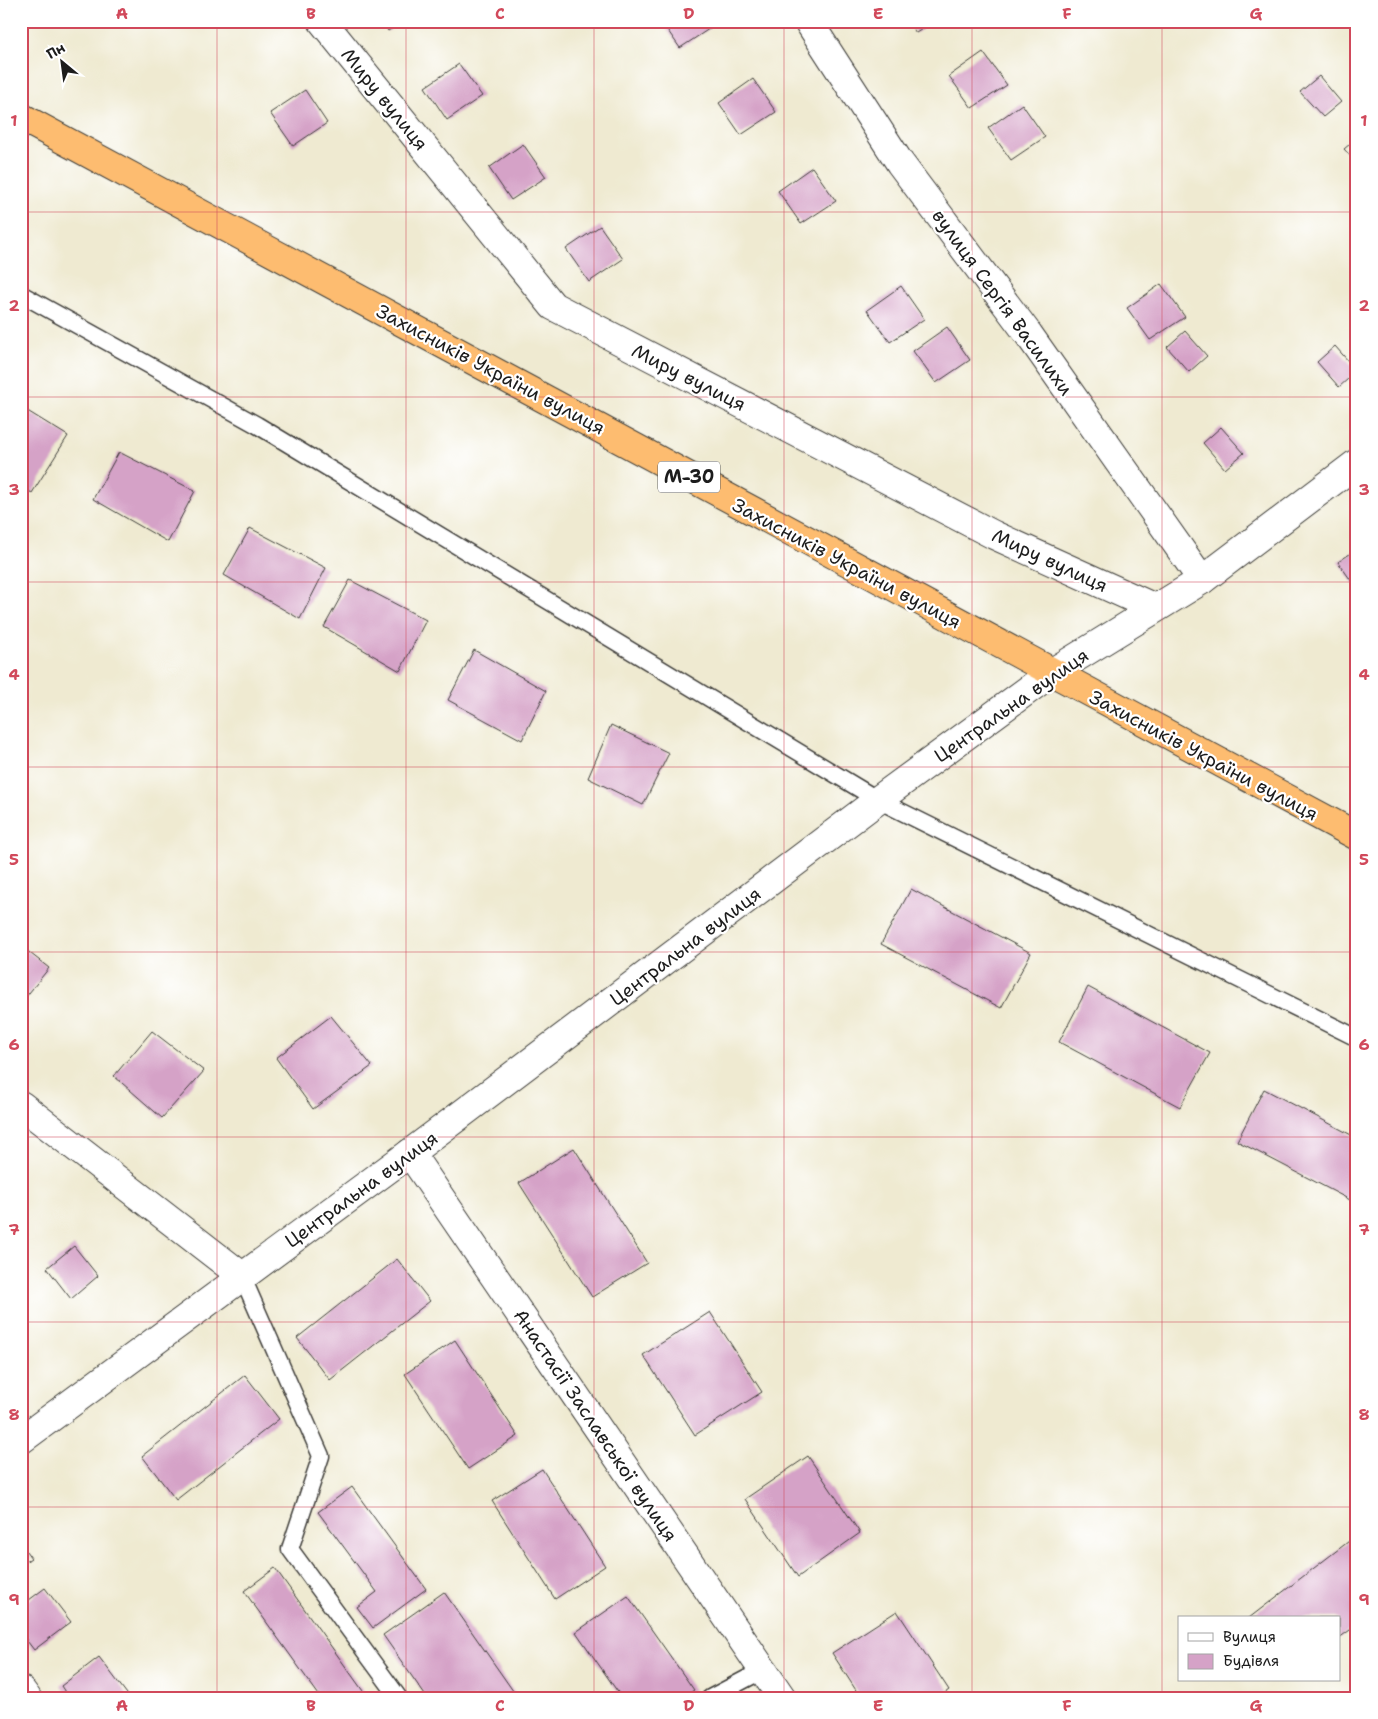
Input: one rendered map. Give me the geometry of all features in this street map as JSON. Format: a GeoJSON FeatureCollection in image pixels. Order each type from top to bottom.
{"type":"FeatureCollection","features":[{"type":"Feature","properties":{"kind":"highway","name":"Захисників України вулиця"},"geometry":{"type":"LineString","coordinates":[[21,117],[242,234],[1051,673],[1357,836]]}},
{"type":"Feature","properties":{"kind":"street","name":"Миру вулиця"},"geometry":{"type":"LineString","coordinates":[[322,21],[552,306],[994,535],[1155,608]]}},
{"type":"Feature","properties":{"kind":"street","name":"вулиця Сергія Василихи"},"geometry":{"type":"LineString","coordinates":[[808,21],[900,163],[1029,335],[1202,580]]}},
{"type":"Feature","properties":{"kind":"street","name":"Центральна вулиця"},"geometry":{"type":"LineString","coordinates":[[21,1440],[1051,673],[1202,580],[1357,463]]}},
{"type":"Feature","properties":{"kind":"street"},"geometry":{"type":"LineString","coordinates":[[21,1105],[242,1276]]}},
{"type":"Feature","properties":{"kind":"street","name":"Анастасії Заславської вулиця"},"geometry":{"type":"LineString","coordinates":[[410,1152],[782,1698]]}},
{"type":"Feature","properties":{"kind":"street"},"geometry":{"type":"LineString","coordinates":[[21,1690],[27,1698]]}},
{"type":"Feature","properties":{"kind":"lane"},"geometry":{"type":"LineString","coordinates":[[21,294],[257,425],[878,800],[1357,1038]]}},
{"type":"Feature","properties":{"kind":"lane"},"geometry":{"type":"LineString","coordinates":[[242,1276],[321,1456],[290,1549],[399,1698]]}},
{"type":"Feature","properties":{"kind":"lane"},"geometry":{"type":"LineString","coordinates":[[710,1698],[763,1670]]}},
{"type":"Feature","properties":{"kind":"building"},"geometry":{"type":"Polygon","coordinates":[[[381,21],[403,21],[388,31],[381,21]]]}},
{"type":"Feature","properties":{"kind":"building"},"geometry":{"type":"Polygon","coordinates":[[[661,21],[712,21],[715,25],[680,48],[661,21]]]}},
{"type":"Feature","properties":{"kind":"building"},"geometry":{"type":"Polygon","coordinates":[[[908,21],[935,21],[916,33],[908,21]]]}},
{"type":"Feature","properties":{"kind":"building"},"geometry":{"type":"Polygon","coordinates":[[[983,52],[1007,85],[972,108],[949,76],[983,52]]]}},
{"type":"Feature","properties":{"kind":"building"},"geometry":{"type":"Polygon","coordinates":[[[459,64],[482,96],[447,120],[425,87],[459,64]]]}},
{"type":"Feature","properties":{"kind":"building"},"geometry":{"type":"Polygon","coordinates":[[[1319,76],[1341,102],[1323,117],[1300,92],[1319,76]]]}},
{"type":"Feature","properties":{"kind":"building"},"geometry":{"type":"Polygon","coordinates":[[[753,79],[776,112],[741,135],[719,103],[753,79]]]}},
{"type":"Feature","properties":{"kind":"building"},"geometry":{"type":"Polygon","coordinates":[[[305,90],[327,123],[293,146],[270,113],[305,90]]]}},
{"type":"Feature","properties":{"kind":"building"},"geometry":{"type":"Polygon","coordinates":[[[1022,104],[1045,137],[1011,160],[988,128],[1022,104]]]}},
{"type":"Feature","properties":{"kind":"building"},"geometry":{"type":"Polygon","coordinates":[[[1357,138],[1357,163],[1344,149],[1357,138]]]}},
{"type":"Feature","properties":{"kind":"building"},"geometry":{"type":"Polygon","coordinates":[[[523,144],[546,177],[511,200],[489,168],[523,144]]]}},
{"type":"Feature","properties":{"kind":"building"},"geometry":{"type":"Polygon","coordinates":[[[812,167],[836,201],[801,224],[778,191],[812,167]]]}},
{"type":"Feature","properties":{"kind":"building"},"geometry":{"type":"Polygon","coordinates":[[[600,226],[623,259],[589,282],[566,249],[600,226]]]}},
{"type":"Feature","properties":{"kind":"building"},"geometry":{"type":"Polygon","coordinates":[[[1161,284],[1185,317],[1150,340],[1127,308],[1161,284]]]}},
{"type":"Feature","properties":{"kind":"building"},"geometry":{"type":"Polygon","coordinates":[[[901,286],[924,319],[890,342],[867,310],[901,286]]]}},
{"type":"Feature","properties":{"kind":"building"},"geometry":{"type":"Polygon","coordinates":[[[947,327],[970,360],[936,383],[913,351],[947,327]]]}},
{"type":"Feature","properties":{"kind":"building"},"geometry":{"type":"Polygon","coordinates":[[[1185,331],[1207,356],[1189,372],[1167,347],[1185,331]]]}},
{"type":"Feature","properties":{"kind":"building"},"geometry":{"type":"Polygon","coordinates":[[[1335,346],[1357,371],[1339,387],[1317,362],[1335,346]]]}},
{"type":"Feature","properties":{"kind":"building"},"geometry":{"type":"Polygon","coordinates":[[[21,407],[68,436],[32,493],[21,487],[21,407]]]}},
{"type":"Feature","properties":{"kind":"building"},"geometry":{"type":"Polygon","coordinates":[[[1221,427],[1244,453],[1225,469],[1203,443],[1221,427]]]}},
{"type":"Feature","properties":{"kind":"building"},"geometry":{"type":"Polygon","coordinates":[[[119,452],[195,491],[168,542],[93,499],[119,452]]]}},
{"type":"Feature","properties":{"kind":"building"},"geometry":{"type":"Polygon","coordinates":[[[250,528],[326,568],[300,619],[224,575],[250,528]]]}},
{"type":"Feature","properties":{"kind":"building"},"geometry":{"type":"Polygon","coordinates":[[[1357,549],[1357,589],[1338,562],[1357,549]]]}},
{"type":"Feature","properties":{"kind":"building"},"geometry":{"type":"Polygon","coordinates":[[[350,580],[426,620],[400,671],[324,627],[350,580]]]}},
{"type":"Feature","properties":{"kind":"building"},"geometry":{"type":"Polygon","coordinates":[[[474,650],[546,691],[522,740],[448,700],[474,650]]]}},
{"type":"Feature","properties":{"kind":"building"},"geometry":{"type":"Polygon","coordinates":[[[611,725],[669,753],[643,805],[588,778],[611,725]]]}},
{"type":"Feature","properties":{"kind":"building"},"geometry":{"type":"Polygon","coordinates":[[[911,889],[1031,953],[1001,1008],[881,944],[911,889]]]}},
{"type":"Feature","properties":{"kind":"building"},"geometry":{"type":"Polygon","coordinates":[[[21,946],[49,968],[21,1003],[21,946]]]}},
{"type":"Feature","properties":{"kind":"building"},"geometry":{"type":"Polygon","coordinates":[[[1088,987],[1210,1053],[1180,1107],[1059,1042],[1088,987]]]}},
{"type":"Feature","properties":{"kind":"building"},"geometry":{"type":"Polygon","coordinates":[[[331,1016],[372,1066],[313,1109],[276,1058],[331,1016]]]}},
{"type":"Feature","properties":{"kind":"building"},"geometry":{"type":"Polygon","coordinates":[[[152,1031],[204,1071],[162,1118],[114,1076],[152,1031]]]}},
{"type":"Feature","properties":{"kind":"building"},"geometry":{"type":"Polygon","coordinates":[[[1264,1089],[1357,1138],[1357,1197],[1354,1202],[1237,1141],[1264,1089]]]}},
{"type":"Feature","properties":{"kind":"building"},"geometry":{"type":"Polygon","coordinates":[[[574,1148],[647,1263],[592,1297],[519,1183],[574,1148]]]}},
{"type":"Feature","properties":{"kind":"building"},"geometry":{"type":"Polygon","coordinates":[[[74,1246],[98,1276],[71,1299],[47,1268],[74,1246]]]}},
{"type":"Feature","properties":{"kind":"building"},"geometry":{"type":"Polygon","coordinates":[[[397,1259],[430,1301],[330,1380],[297,1338],[397,1259]]]}},
{"type":"Feature","properties":{"kind":"building"},"geometry":{"type":"Polygon","coordinates":[[[710,1312],[762,1392],[695,1435],[643,1355],[710,1312]]]}},
{"type":"Feature","properties":{"kind":"building"},"geometry":{"type":"Polygon","coordinates":[[[455,1340],[518,1436],[468,1469],[405,1374],[455,1340]]]}},
{"type":"Feature","properties":{"kind":"building"},"geometry":{"type":"Polygon","coordinates":[[[245,1375],[279,1419],[176,1500],[142,1456],[245,1375]]]}},
{"type":"Feature","properties":{"kind":"building"},"geometry":{"type":"Polygon","coordinates":[[[808,1456],[860,1533],[798,1577],[745,1499],[808,1456]]]}},
{"type":"Feature","properties":{"kind":"building"},"geometry":{"type":"Polygon","coordinates":[[[542,1469],[605,1566],[555,1599],[492,1501],[542,1469]]]}},
{"type":"Feature","properties":{"kind":"building"},"geometry":{"type":"Polygon","coordinates":[[[352,1487],[426,1589],[373,1628],[357,1607],[377,1592],[318,1512],[352,1487]]]}},
{"type":"Feature","properties":{"kind":"building"},"geometry":{"type":"Polygon","coordinates":[[[1357,1535],[1357,1625],[1340,1637],[1340,1616],[1252,1616],[1357,1535]]]}},
{"type":"Feature","properties":{"kind":"building"},"geometry":{"type":"Polygon","coordinates":[[[21,1544],[31,1558],[21,1565],[21,1544]]]}},
{"type":"Feature","properties":{"kind":"building"},"geometry":{"type":"Polygon","coordinates":[[[275,1568],[368,1698],[321,1698],[244,1591],[275,1568]]]}},
{"type":"Feature","properties":{"kind":"building"},"geometry":{"type":"Polygon","coordinates":[[[45,1588],[71,1622],[34,1650],[21,1633],[21,1606],[45,1588]]]}},
{"type":"Feature","properties":{"kind":"building"},"geometry":{"type":"Polygon","coordinates":[[[444,1592],[518,1698],[427,1698],[383,1635],[444,1592]]]}},
{"type":"Feature","properties":{"kind":"building"},"geometry":{"type":"Polygon","coordinates":[[[628,1596],[694,1690],[683,1698],[622,1698],[576,1632],[628,1596]]]}},
{"type":"Feature","properties":{"kind":"building"},"geometry":{"type":"Polygon","coordinates":[[[897,1611],[949,1690],[938,1698],[861,1698],[832,1653],[897,1611]]]}},
{"type":"Feature","properties":{"kind":"building"},"geometry":{"type":"Polygon","coordinates":[[[99,1657],[130,1698],[69,1698],[61,1686],[99,1657]]]}}]}
